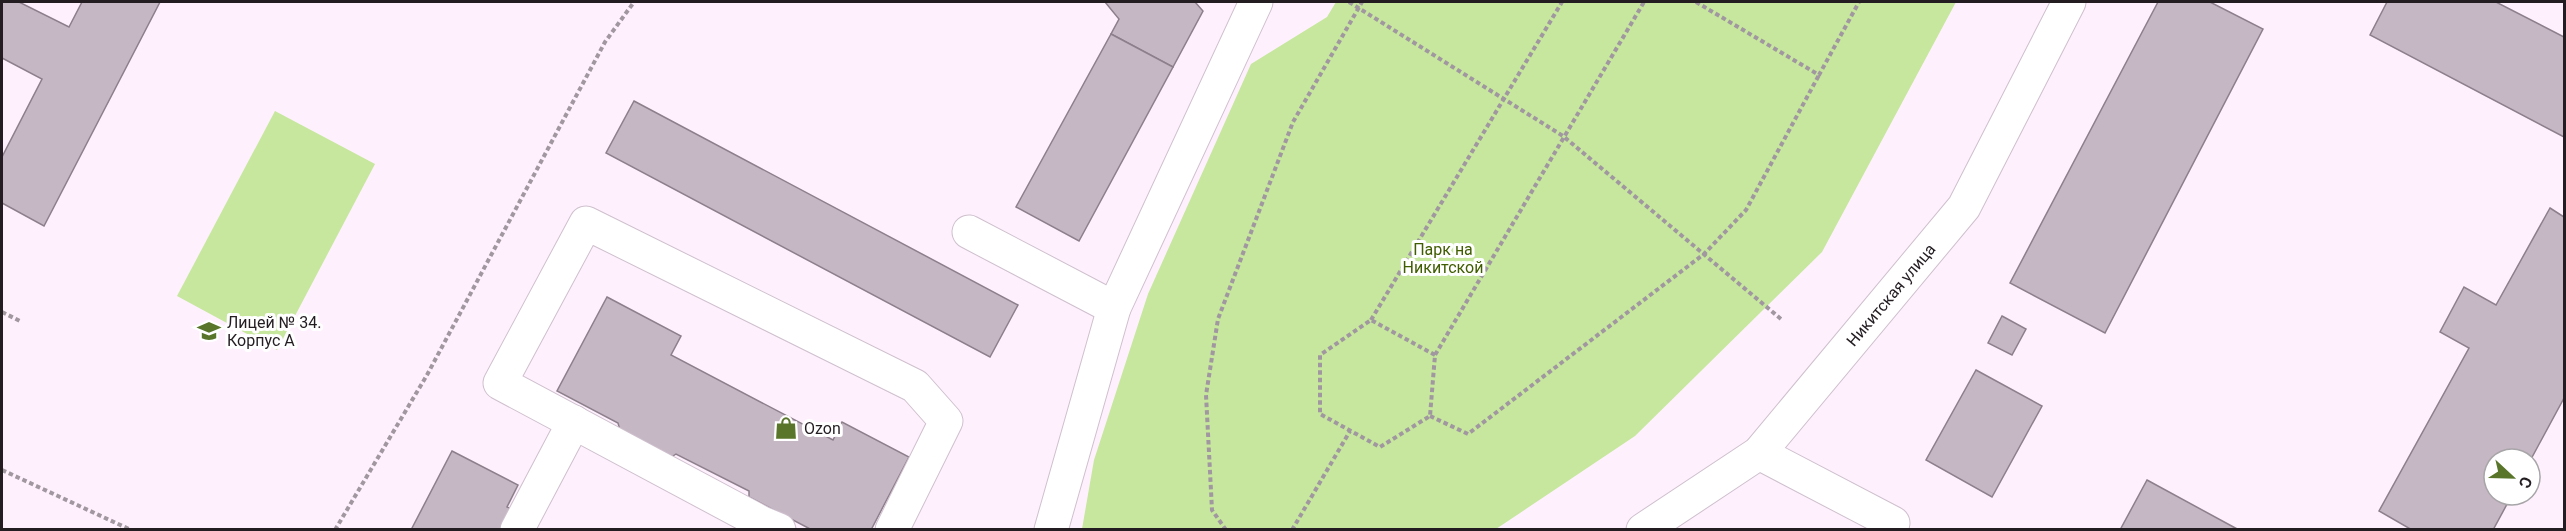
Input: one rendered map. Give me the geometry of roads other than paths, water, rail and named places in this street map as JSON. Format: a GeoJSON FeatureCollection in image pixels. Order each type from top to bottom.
{"type":"FeatureCollection","features":[{"type":"Feature","properties":{"kind":"street"},"geometry":{"type":"LineString","coordinates":[[1051,530],[1114,308],[1256,2]]}},
{"type":"Feature","properties":{"kind":"street","name":"Никитская улица"},"geometry":{"type":"LineString","coordinates":[[1643,530],[1759,453],[1964,207],[2069,2]]}},
{"type":"Feature","properties":{"kind":"street"},"geometry":{"type":"LineString","coordinates":[[767,527],[500,383],[586,223],[915,386],[946,422],[892,530]]}},
{"type":"Feature","properties":{"kind":"street"},"geometry":{"type":"LineString","coordinates":[[969,232],[1114,308]]}},
{"type":"Feature","properties":{"kind":"street"},"geometry":{"type":"LineString","coordinates":[[517,530],[574,422]]}},
{"type":"Feature","properties":{"kind":"street"},"geometry":{"type":"LineString","coordinates":[[1759,453],[1893,523]]}},
{"type":"Feature","properties":{"kind":"place","name":"Лицей № 34. Корпус А"},"geometry":{"type":"Point","coordinates":[209,331]}},
{"type":"Feature","properties":{"kind":"place","name":"Ozon"},"geometry":{"type":"Point","coordinates":[786,428]}},
{"type":"Feature","properties":{"kind":"park label","name":"Парк на Никитской"},"geometry":{"type":"Point","coordinates":[1443,258]}}]}
